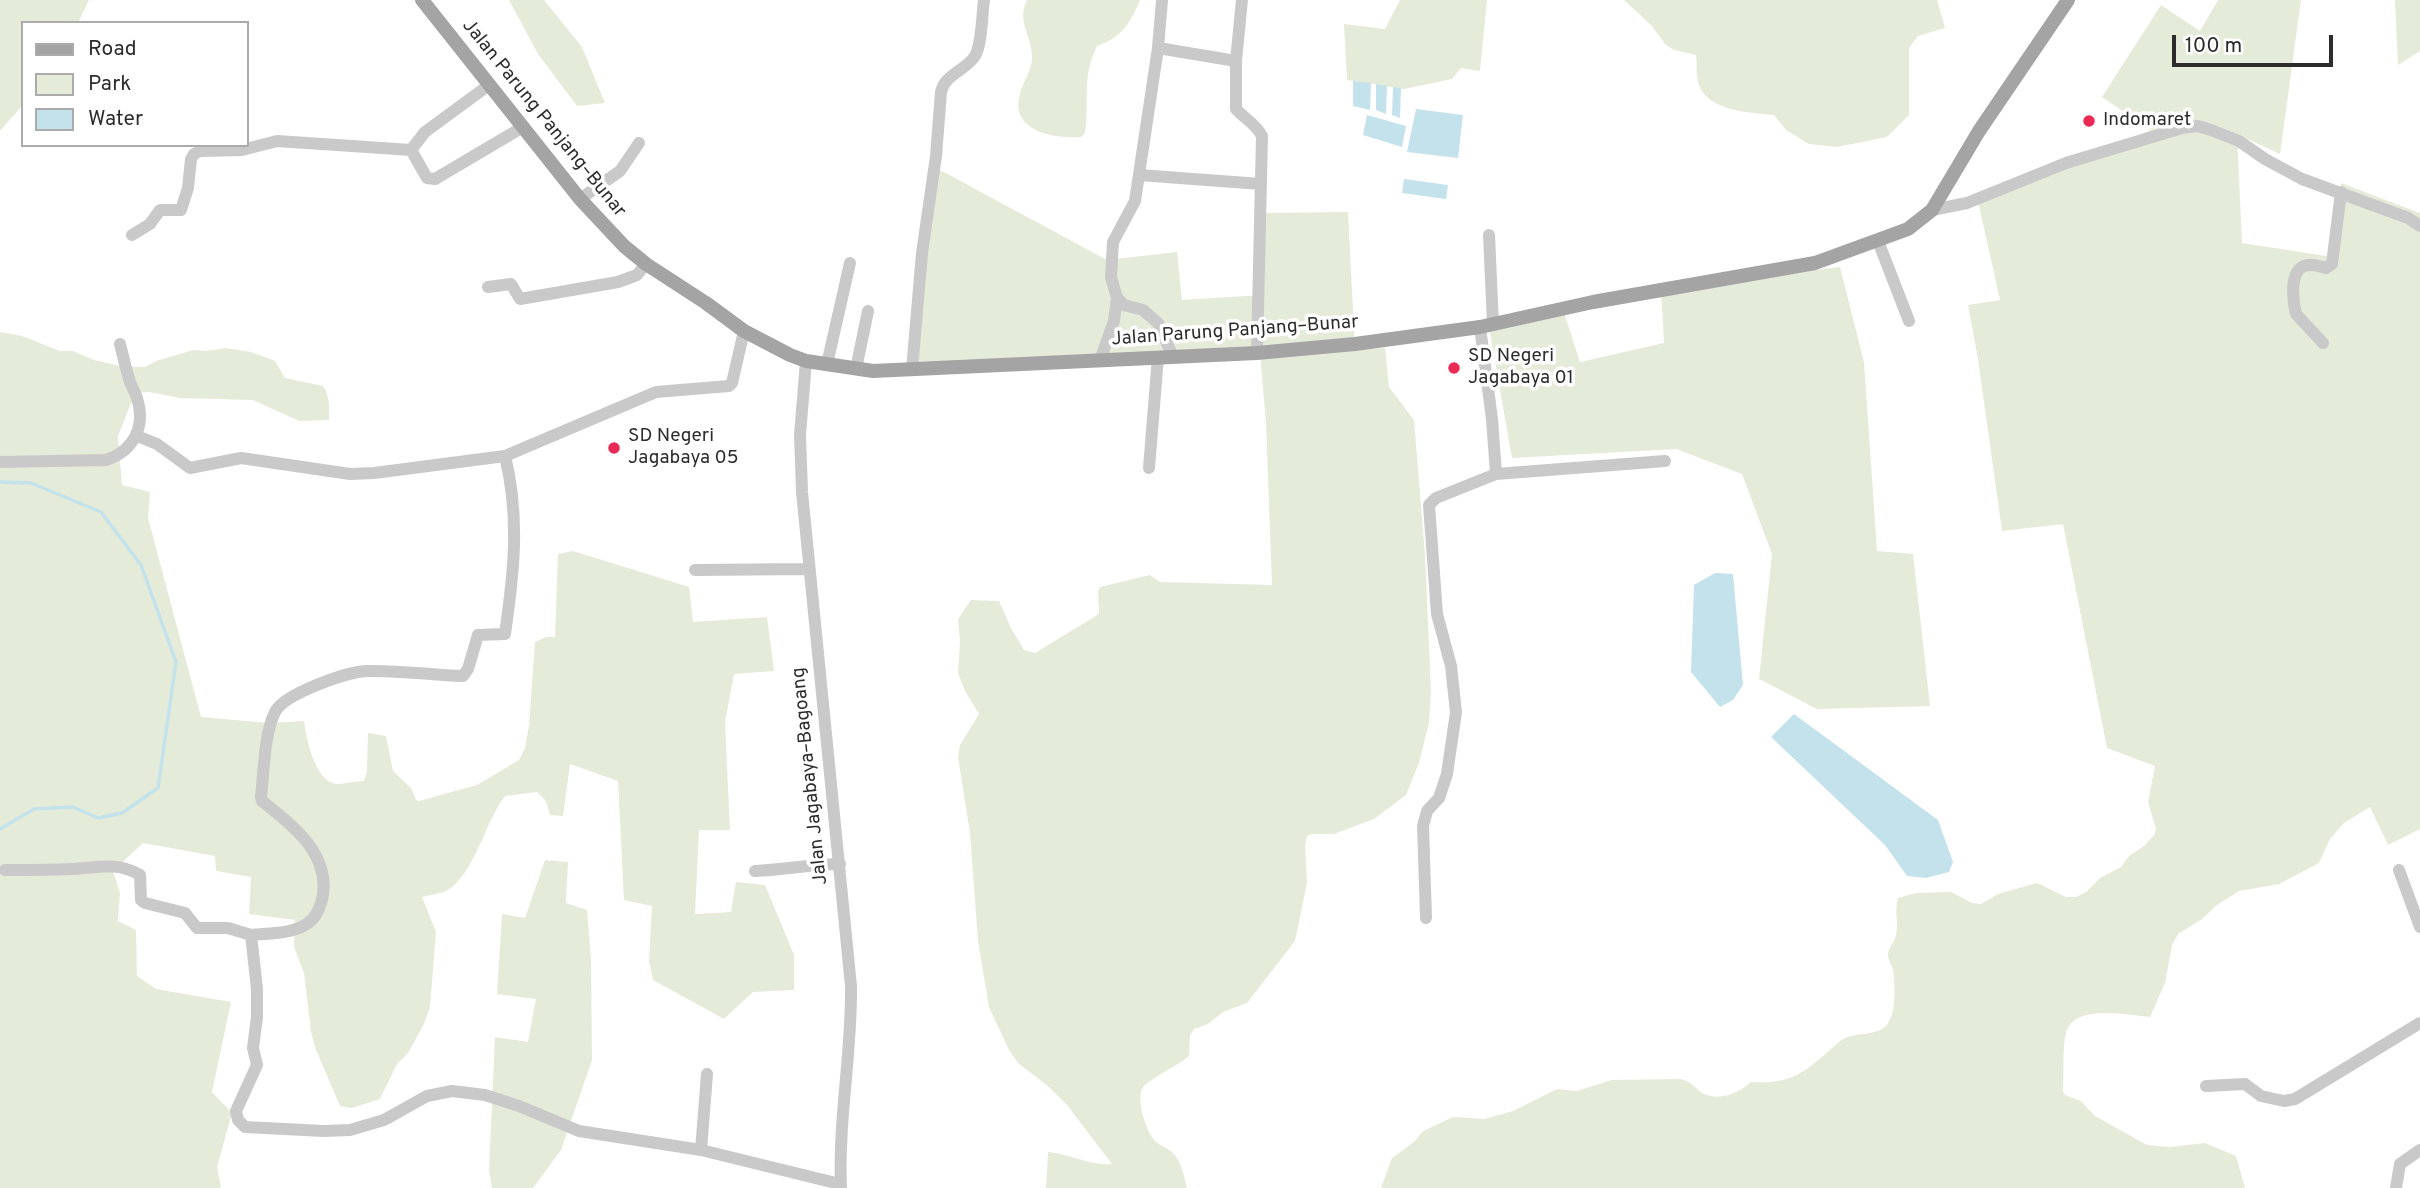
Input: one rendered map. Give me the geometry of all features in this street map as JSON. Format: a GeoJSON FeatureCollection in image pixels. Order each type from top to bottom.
{"type":"FeatureCollection","features":[{"type":"Feature","properties":{"kind":"main road","name":"Jalan Parung Panjang–Bunar"},"geometry":{"type":"LineString","coordinates":[[422,0],[580,199],[614,237],[646,264],[744,331],[789,355],[806,361],[873,371],[1257,354],[1355,344],[1486,325],[1593,302],[1815,263],[1908,229],[1932,210],[1979,131],[2068,0]]}},
{"type":"Feature","properties":{"kind":"street"},"geometry":{"type":"LineString","coordinates":[[912,370],[922,253],[936,156],[941,92],[943,83],[973,59],[978,51],[984,0]]}},
{"type":"Feature","properties":{"kind":"street"},"geometry":{"type":"LineString","coordinates":[[1100,360],[1114,321],[1117,298],[1111,277],[1113,242],[1135,201],[1158,48],[1162,0]]}},
{"type":"Feature","properties":{"kind":"street"},"geometry":{"type":"LineString","coordinates":[[1242,0],[1236,61],[1236,108],[1242,117],[1256,125],[1262,136],[1257,354]]}},
{"type":"Feature","properties":{"kind":"street"},"geometry":{"type":"LineString","coordinates":[[1158,48],[1236,61]]}},
{"type":"Feature","properties":{"kind":"street"},"geometry":{"type":"LineString","coordinates":[[411,150],[425,132],[489,85]]}},
{"type":"Feature","properties":{"kind":"street"},"geometry":{"type":"LineString","coordinates":[[411,150],[427,178],[435,179],[523,127]]}},
{"type":"Feature","properties":{"kind":"street"},"geometry":{"type":"LineString","coordinates":[[1932,210],[1967,203],[2066,163],[2182,128],[2198,127],[2239,141],[2302,179],[2409,218],[2420,226]]}},
{"type":"Feature","properties":{"kind":"street"},"geometry":{"type":"LineString","coordinates":[[132,235],[150,224],[160,210],[181,210],[188,188],[191,159],[200,151],[242,150],[277,141],[411,150]]}},
{"type":"Feature","properties":{"kind":"street"},"geometry":{"type":"LineString","coordinates":[[580,199],[620,171],[639,143]]}},
{"type":"Feature","properties":{"kind":"street"},"geometry":{"type":"LineString","coordinates":[[1139,175],[1261,184]]}},
{"type":"Feature","properties":{"kind":"street"},"geometry":{"type":"LineString","coordinates":[[2323,343],[2296,314],[2294,282],[2297,271],[2302,266],[2311,264],[2326,268],[2332,264],[2341,192]]}},
{"type":"Feature","properties":{"kind":"street"},"geometry":{"type":"LineString","coordinates":[[1489,234],[1486,325],[1496,474]]}},
{"type":"Feature","properties":{"kind":"street"},"geometry":{"type":"LineString","coordinates":[[1878,241],[1909,321]]}},
{"type":"Feature","properties":{"kind":"street"},"geometry":{"type":"LineString","coordinates":[[827,364],[850,263]]}},
{"type":"Feature","properties":{"kind":"street"},"geometry":{"type":"LineString","coordinates":[[488,287],[511,284],[520,299],[618,282],[637,275],[646,264]]}},
{"type":"Feature","properties":{"kind":"street"},"geometry":{"type":"LineString","coordinates":[[1117,298],[1124,305],[1143,310],[1158,323],[1173,357]]}},
{"type":"Feature","properties":{"kind":"street"},"geometry":{"type":"LineString","coordinates":[[856,369],[868,311]]}},
{"type":"Feature","properties":{"kind":"street"},"geometry":{"type":"LineString","coordinates":[[137,436],[157,444],[190,468],[241,458],[362,474],[505,456],[656,392],[729,386],[732,383],[744,331]]}},
{"type":"Feature","properties":{"kind":"street"},"geometry":{"type":"LineString","coordinates":[[0,461],[106,460],[120,456],[131,446],[137,436],[139,423],[137,399],[120,344]]}},
{"type":"Feature","properties":{"kind":"street"},"geometry":{"type":"LineString","coordinates":[[1149,468],[1158,357]]}},
{"type":"Feature","properties":{"kind":"street","name":"Jalan Jagabaya–Bagoang"},"geometry":{"type":"LineString","coordinates":[[806,361],[800,435],[808,569],[840,864],[852,1007],[841,1122],[840,1186]]}},
{"type":"Feature","properties":{"kind":"street"},"geometry":{"type":"LineString","coordinates":[[5,870],[76,869],[102,864],[133,871],[140,876],[140,896],[145,903],[185,913],[197,928],[228,928],[251,935],[295,929],[310,922],[319,910],[323,898],[322,868],[308,841],[262,801],[261,797],[270,725],[276,710],[284,700],[315,686],[364,671],[463,676],[468,669],[478,635],[505,634],[513,578],[514,502],[505,456]]}},
{"type":"Feature","properties":{"kind":"street"},"geometry":{"type":"LineString","coordinates":[[1426,918],[1423,826],[1427,811],[1439,798],[1447,774],[1456,712],[1451,666],[1437,614],[1429,505],[1436,498],[1496,474],[1665,461]]}},
{"type":"Feature","properties":{"kind":"street"},"geometry":{"type":"LineString","coordinates":[[695,570],[808,569]]}},
{"type":"Feature","properties":{"kind":"street"},"geometry":{"type":"LineString","coordinates":[[755,871],[791,869],[800,865],[840,864]]}},
{"type":"Feature","properties":{"kind":"street"},"geometry":{"type":"LineString","coordinates":[[2399,870],[2420,927]]}},
{"type":"Feature","properties":{"kind":"street"},"geometry":{"type":"LineString","coordinates":[[251,935],[257,989],[253,1048],[257,1065],[236,1111],[238,1120],[245,1127],[350,1130],[384,1120],[426,1096],[452,1091],[485,1096],[519,1106],[579,1131],[701,1150],[840,1186]]}},
{"type":"Feature","properties":{"kind":"street"},"geometry":{"type":"LineString","coordinates":[[2206,1086],[2245,1084],[2261,1096],[2284,1101],[2295,1099],[2420,1023]]}},
{"type":"Feature","properties":{"kind":"street"},"geometry":{"type":"LineString","coordinates":[[701,1150],[707,1074]]}},
{"type":"Feature","properties":{"kind":"street"},"geometry":{"type":"LineString","coordinates":[[2396,1188],[2400,1164],[2420,1150]]}},
{"type":"Feature","properties":{"kind":"green space"},"geometry":{"type":"Polygon","coordinates":[[[0,0],[89,0],[79,21],[21,21],[21,107],[0,131],[0,0]]]}},
{"type":"Feature","properties":{"kind":"green space"},"geometry":{"type":"Polygon","coordinates":[[[509,0],[544,0],[582,47],[605,103],[577,106],[538,54],[509,0]]]}},
{"type":"Feature","properties":{"kind":"green space"},"geometry":{"type":"Polygon","coordinates":[[[1027,0],[1140,0],[1124,29],[1097,46],[1087,79],[1085,133],[1081,137],[1049,135],[1029,126],[1022,119],[1019,98],[1032,57],[1023,15],[1027,0]]]}},
{"type":"Feature","properties":{"kind":"green space"},"geometry":{"type":"Polygon","coordinates":[[[1400,0],[1487,0],[1480,71],[1461,68],[1452,79],[1404,89],[1347,80],[1344,24],[1385,29],[1400,0]]]}},
{"type":"Feature","properties":{"kind":"green space"},"geometry":{"type":"Polygon","coordinates":[[[1624,0],[1937,0],[1945,28],[1918,36],[1909,48],[1909,115],[1887,137],[1837,147],[1809,144],[1786,130],[1774,115],[1739,111],[1716,104],[1701,89],[1697,77],[1696,55],[1674,50],[1666,45],[1651,25],[1624,0]]]}},
{"type":"Feature","properties":{"kind":"green space"},"geometry":{"type":"Polygon","coordinates":[[[2218,0],[2301,0],[2280,154],[2237,134],[2242,243],[2333,257],[2341,183],[2420,213],[2420,829],[2388,845],[2370,807],[2344,823],[2330,839],[2319,863],[2279,884],[2239,891],[2178,934],[2172,945],[2165,983],[2150,1017],[2117,1013],[2092,1014],[2073,1022],[2065,1035],[2065,1095],[2081,1101],[2095,1116],[2147,1145],[2170,1147],[2205,1143],[2236,1156],[2245,1188],[1381,1188],[1392,1158],[1414,1142],[1423,1131],[1453,1117],[1484,1119],[1513,1111],[1557,1089],[1577,1091],[1612,1080],[1681,1079],[1704,1094],[1716,1097],[1741,1090],[1751,1082],[1790,1078],[1849,1036],[1880,1030],[1889,1022],[1895,992],[1893,970],[1888,955],[1896,935],[1898,898],[1916,893],[1951,892],[1972,903],[1981,904],[1998,894],[2037,883],[2066,897],[2076,897],[2086,892],[2100,878],[2121,867],[2129,856],[2154,835],[2156,829],[2148,802],[2155,766],[2107,748],[2063,524],[2002,531],[1968,305],[2000,300],[1978,201],[2151,130],[2102,97],[2161,5],[2200,31],[2218,0]]]}},
{"type":"Feature","properties":{"kind":"green space"},"geometry":{"type":"Polygon","coordinates":[[[2395,0],[2420,0],[2420,51],[2398,65],[2395,0]]]}},
{"type":"Feature","properties":{"kind":"green space"},"geometry":{"type":"Polygon","coordinates":[[[940,170],[1107,260],[1177,252],[1182,300],[1262,295],[1262,213],[1348,212],[1355,349],[1385,348],[1389,387],[1414,420],[1425,555],[1431,691],[1429,723],[1419,763],[1406,795],[1374,819],[1334,834],[1307,836],[1307,883],[1295,941],[1247,1003],[1223,1012],[1208,1024],[1194,1029],[1190,1035],[1189,1056],[1153,1079],[1141,1091],[1142,1112],[1147,1126],[1154,1140],[1176,1157],[1187,1188],[1046,1188],[1048,1152],[1112,1164],[1067,1105],[1018,1063],[989,1007],[978,941],[970,833],[958,757],[960,745],[979,714],[958,673],[958,619],[971,600],[999,601],[1024,650],[1035,653],[1099,614],[1100,587],[1150,575],[1160,582],[1272,585],[1266,424],[1260,352],[916,371],[931,190],[940,170]]]}},
{"type":"Feature","properties":{"kind":"green space"},"geometry":{"type":"Polygon","coordinates":[[[1840,267],[1864,362],[1877,551],[1913,554],[1930,706],[1817,709],[1759,679],[1772,554],[1742,474],[1676,449],[1512,458],[1488,322],[1561,303],[1580,362],[1664,343],[1661,288],[1840,267]]]}},
{"type":"Feature","properties":{"kind":"green space"},"geometry":{"type":"Polygon","coordinates":[[[0,332],[22,336],[60,351],[73,351],[94,360],[125,367],[145,367],[193,350],[226,348],[251,352],[275,361],[285,378],[323,386],[329,403],[329,420],[299,421],[253,400],[180,398],[149,392],[135,393],[118,436],[122,485],[150,492],[148,518],[201,717],[269,723],[304,721],[309,748],[317,767],[322,775],[336,784],[364,781],[367,771],[368,733],[386,736],[393,771],[411,788],[419,801],[477,785],[519,760],[525,748],[529,725],[535,642],[546,637],[555,637],[558,554],[573,551],[689,587],[693,622],[767,617],[774,671],[734,674],[725,722],[730,830],[699,830],[695,914],[731,912],[736,882],[765,885],[794,955],[794,990],[753,992],[724,1019],[653,980],[649,960],[652,906],[624,900],[618,781],[570,764],[563,816],[550,815],[546,801],[537,792],[505,796],[463,875],[444,892],[422,897],[436,932],[430,1007],[424,1024],[408,1053],[397,1064],[380,1099],[352,1108],[340,1106],[311,1032],[304,973],[294,947],[295,920],[249,914],[251,877],[216,871],[215,856],[143,843],[113,871],[120,893],[118,921],[136,930],[137,976],[156,989],[231,1002],[212,1092],[232,1113],[217,1167],[221,1188],[0,1188],[0,332]]]}},
{"type":"Feature","properties":{"kind":"green space"},"geometry":{"type":"Polygon","coordinates":[[[545,860],[568,862],[566,903],[587,910],[591,959],[592,1060],[561,1150],[533,1188],[492,1188],[489,1170],[495,1037],[528,1042],[536,999],[497,994],[502,914],[525,918],[545,860]]]}},
{"type":"Feature","properties":{"kind":"water"},"geometry":{"type":"Polygon","coordinates":[[[1353,81],[1371,83],[1370,110],[1353,106],[1353,81]]]}},
{"type":"Feature","properties":{"kind":"water"},"geometry":{"type":"Polygon","coordinates":[[[1376,84],[1387,86],[1386,114],[1376,110],[1376,84]]]}},
{"type":"Feature","properties":{"kind":"water"},"geometry":{"type":"Polygon","coordinates":[[[1393,87],[1401,88],[1400,118],[1392,115],[1393,87]]]}},
{"type":"Feature","properties":{"kind":"water"},"geometry":{"type":"Polygon","coordinates":[[[1416,109],[1463,115],[1458,158],[1407,152],[1416,109]]]}},
{"type":"Feature","properties":{"kind":"water"},"geometry":{"type":"Polygon","coordinates":[[[1367,115],[1406,126],[1402,147],[1363,135],[1367,115]]]}},
{"type":"Feature","properties":{"kind":"water"},"geometry":{"type":"Polygon","coordinates":[[[1404,179],[1448,185],[1446,199],[1402,193],[1404,179]]]}},
{"type":"Feature","properties":{"kind":"water"},"geometry":{"type":"Polygon","coordinates":[[[1715,573],[1733,574],[1743,685],[1733,700],[1720,707],[1691,672],[1694,585],[1715,573]]]}},
{"type":"Feature","properties":{"kind":"water"},"geometry":{"type":"Polygon","coordinates":[[[1794,714],[1938,820],[1953,862],[1949,872],[1926,878],[1907,876],[1885,845],[1771,737],[1794,714]]]}},
{"type":"Feature","properties":{"kind":"waterway"},"geometry":{"type":"LineString","coordinates":[[0,482],[31,483],[101,512],[141,565],[176,662],[158,788],[122,813],[98,818],[73,807],[34,809],[0,829]]}},
{"type":"Feature","properties":{"kind":"place","name":"Indomaret"},"geometry":{"type":"Point","coordinates":[2089,121]}},
{"type":"Feature","properties":{"kind":"place","name":"SD Negeri Jagabaya 01"},"geometry":{"type":"Point","coordinates":[1454,368]}},
{"type":"Feature","properties":{"kind":"place","name":"SD Negeri Jagabaya 05"},"geometry":{"type":"Point","coordinates":[614,448]}}]}
